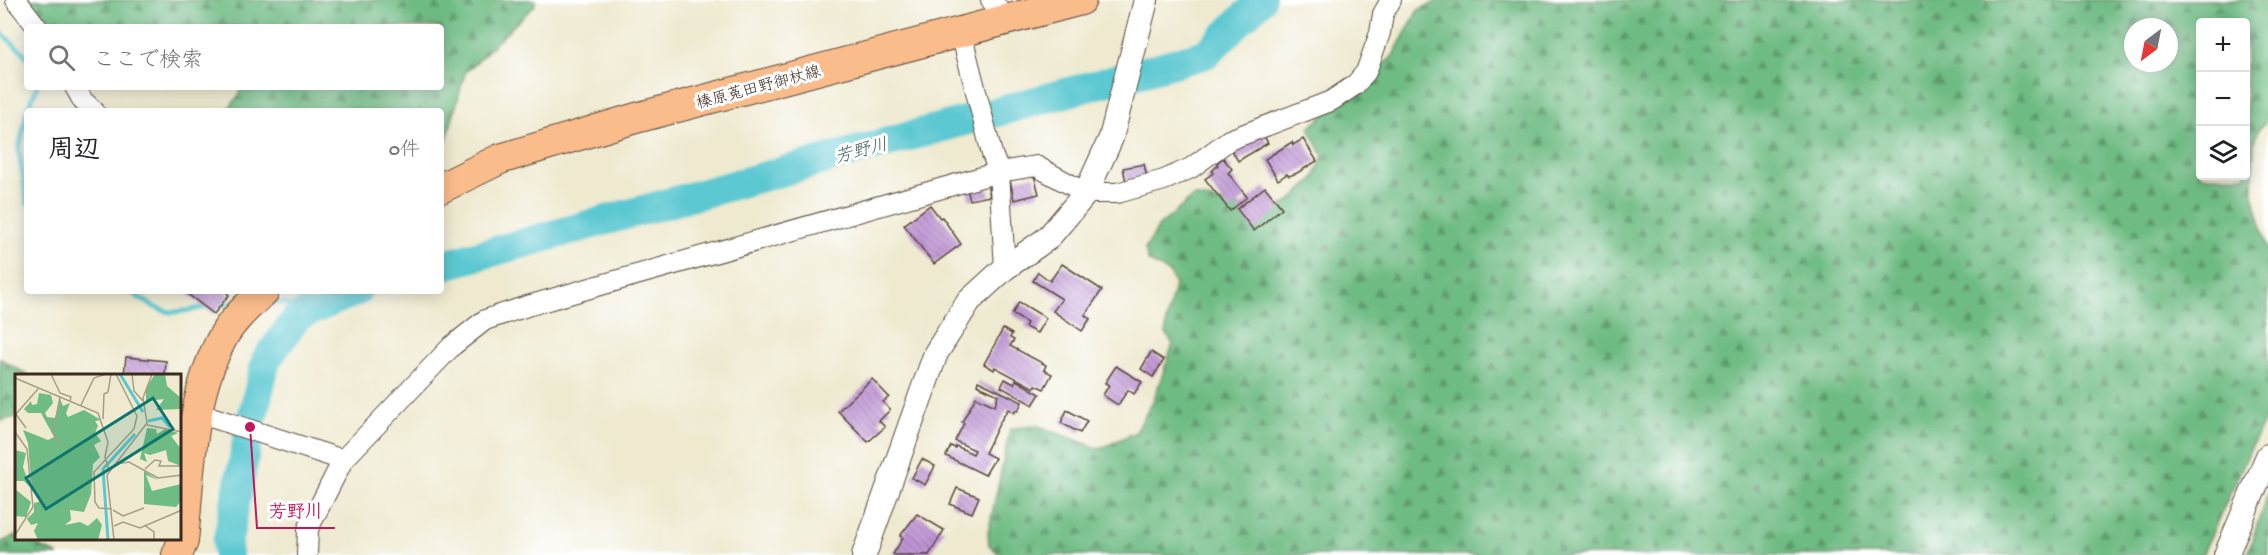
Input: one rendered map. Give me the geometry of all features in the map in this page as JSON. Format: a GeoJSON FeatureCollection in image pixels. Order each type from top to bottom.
{"type":"FeatureCollection","features":[{"type":"Feature","properties":{"kind":"main road","name":"榛原菟田野御杖線"},"geometry":{"type":"LineString","coordinates":[[444,187],[500,159],[636,118],[962,39],[999,10],[1081,0]]}},
{"type":"Feature","properties":{"kind":"main road"},"geometry":{"type":"LineString","coordinates":[[177,555],[183,541],[205,417],[210,365],[225,334],[244,310],[261,294]]}},
{"type":"Feature","properties":{"kind":"street"},"geometry":{"type":"LineString","coordinates":[[16,0],[35,24]]}},
{"type":"Feature","properties":{"kind":"street"},"geometry":{"type":"LineString","coordinates":[[864,555],[936,353],[969,301],[1005,268],[1048,238],[1086,193],[1111,138],[1146,0]]}},
{"type":"Feature","properties":{"kind":"street"},"geometry":{"type":"LineString","coordinates":[[307,555],[308,529],[343,459],[452,346],[485,320],[995,163],[1036,166],[1086,193],[1117,193],[1164,180],[1191,168],[1229,140],[1331,101],[1355,85],[1366,72],[1380,33],[1383,14],[1391,0]]}},
{"type":"Feature","properties":{"kind":"street"},"geometry":{"type":"LineString","coordinates":[[962,39],[995,163],[1005,268]]}},
{"type":"Feature","properties":{"kind":"street"},"geometry":{"type":"LineString","coordinates":[[77,90],[91,108]]}},
{"type":"Feature","properties":{"kind":"street"},"geometry":{"type":"LineString","coordinates":[[205,417],[343,459]]}},
{"type":"Feature","properties":{"kind":"street"},"geometry":{"type":"LineString","coordinates":[[2226,555],[2268,456]]}},
{"type":"Feature","properties":{"kind":"green space"},"geometry":{"type":"Polygon","coordinates":[[[20,0],[535,0],[535,5],[465,73],[444,143],[444,108],[229,108],[239,95],[240,90],[444,90],[444,24],[39,24],[20,0]]]}},
{"type":"Feature","properties":{"kind":"green space"},"geometry":{"type":"Polygon","coordinates":[[[1440,0],[2268,0],[2268,120],[2258,130],[2254,142],[2253,194],[2268,252],[2268,411],[2202,555],[1000,555],[989,545],[988,533],[1010,429],[1036,425],[1100,449],[1136,432],[1154,399],[1173,344],[1166,333],[1166,322],[1175,285],[1170,273],[1148,261],[1145,249],[1159,226],[1194,196],[1262,212],[1286,204],[1314,178],[1323,156],[1309,128],[1392,57],[1418,10],[1440,0]]]}},
{"type":"Feature","properties":{"kind":"green space"},"geometry":{"type":"Polygon","coordinates":[[[0,359],[26,374],[15,374],[15,417],[0,421],[0,359]]]}},
{"type":"Feature","properties":{"kind":"green space"},"geometry":{"type":"Polygon","coordinates":[[[2268,492],[2268,555],[2247,555],[2268,492]]]}},
{"type":"Feature","properties":{"kind":"green space"},"geometry":{"type":"Polygon","coordinates":[[[15,536],[15,540],[25,540],[59,555],[0,555],[0,543],[15,536]]]}},
{"type":"Feature","properties":{"kind":"building"},"geometry":{"type":"Polygon","coordinates":[[[1261,131],[1268,143],[1238,161],[1231,149],[1261,131]]]}},
{"type":"Feature","properties":{"kind":"building"},"geometry":{"type":"Polygon","coordinates":[[[1303,139],[1317,161],[1297,173],[1289,176],[1287,174],[1278,180],[1265,159],[1292,142],[1293,145],[1303,139]]]}},
{"type":"Feature","properties":{"kind":"building"},"geometry":{"type":"Polygon","coordinates":[[[1223,158],[1232,169],[1228,173],[1247,197],[1230,211],[1205,179],[1213,173],[1217,163],[1223,158]]]}},
{"type":"Feature","properties":{"kind":"building"},"geometry":{"type":"Polygon","coordinates":[[[1144,164],[1147,177],[1126,182],[1123,168],[1144,164]]]}},
{"type":"Feature","properties":{"kind":"building"},"geometry":{"type":"Polygon","coordinates":[[[1034,175],[1039,194],[1014,200],[1010,180],[1034,175]]]}},
{"type":"Feature","properties":{"kind":"building"},"geometry":{"type":"Polygon","coordinates":[[[987,184],[990,196],[970,200],[967,189],[987,184]]]}},
{"type":"Feature","properties":{"kind":"building"},"geometry":{"type":"Polygon","coordinates":[[[1265,187],[1282,208],[1254,231],[1237,209],[1265,187]]]}},
{"type":"Feature","properties":{"kind":"building"},"geometry":{"type":"Polygon","coordinates":[[[930,205],[940,218],[942,217],[961,244],[934,264],[904,225],[930,205]]]}},
{"type":"Feature","properties":{"kind":"building"},"geometry":{"type":"Polygon","coordinates":[[[1062,264],[1102,290],[1085,315],[1090,319],[1082,331],[1053,311],[1062,299],[1033,281],[1038,272],[1050,281],[1062,264]]]}},
{"type":"Feature","properties":{"kind":"building"},"geometry":{"type":"Polygon","coordinates":[[[187,294],[228,294],[214,314],[187,294]]]}},
{"type":"Feature","properties":{"kind":"building"},"geometry":{"type":"Polygon","coordinates":[[[1019,302],[1046,318],[1037,333],[1025,327],[1027,323],[1012,314],[1019,302]]]}},
{"type":"Feature","properties":{"kind":"building"},"geometry":{"type":"Polygon","coordinates":[[[1003,329],[1012,334],[1010,338],[1014,340],[1010,346],[1046,365],[1044,370],[1052,374],[1044,389],[1035,385],[1034,388],[995,367],[994,370],[984,364],[1003,329]]]}},
{"type":"Feature","properties":{"kind":"building"},"geometry":{"type":"Polygon","coordinates":[[[1151,352],[1164,360],[1153,377],[1141,369],[1151,352]]]}},
{"type":"Feature","properties":{"kind":"building"},"geometry":{"type":"Polygon","coordinates":[[[126,357],[166,361],[165,374],[124,374],[126,357]]]}},
{"type":"Feature","properties":{"kind":"building"},"geometry":{"type":"Polygon","coordinates":[[[1116,366],[1142,382],[1134,394],[1128,390],[1118,405],[1103,395],[1109,385],[1105,383],[1116,366]]]}},
{"type":"Feature","properties":{"kind":"building"},"geometry":{"type":"Polygon","coordinates":[[[872,379],[889,397],[883,402],[890,410],[879,421],[885,427],[868,442],[838,411],[872,379]]]}},
{"type":"Feature","properties":{"kind":"building"},"geometry":{"type":"Polygon","coordinates":[[[1005,379],[1014,384],[1016,380],[1040,394],[1033,405],[1001,387],[1005,379]]]}},
{"type":"Feature","properties":{"kind":"building"},"geometry":{"type":"Polygon","coordinates":[[[978,381],[1022,402],[1018,411],[1014,413],[1008,409],[1000,422],[985,453],[995,458],[985,475],[946,456],[951,446],[973,454],[975,450],[955,441],[964,423],[962,422],[976,397],[995,406],[998,395],[977,385],[978,381]]]}},
{"type":"Feature","properties":{"kind":"building"},"geometry":{"type":"Polygon","coordinates":[[[1067,410],[1087,421],[1080,433],[1061,423],[1067,410]]]}},
{"type":"Feature","properties":{"kind":"building"},"geometry":{"type":"Polygon","coordinates":[[[922,459],[935,466],[925,485],[912,478],[922,459]]]}},
{"type":"Feature","properties":{"kind":"building"},"geometry":{"type":"Polygon","coordinates":[[[957,488],[979,497],[972,513],[950,504],[957,488]]]}},
{"type":"Feature","properties":{"kind":"building"},"geometry":{"type":"Polygon","coordinates":[[[917,514],[944,530],[929,555],[893,554],[903,538],[900,536],[917,514]]]}},
{"type":"Feature","properties":{"kind":"waterway","name":"芳野川"},"geometry":{"type":"LineString","coordinates":[[444,265],[1206,54],[1261,0]]}},
{"type":"Feature","properties":{"kind":"waterway"},"geometry":{"type":"LineString","coordinates":[[0,32],[24,54]]}},
{"type":"Feature","properties":{"kind":"waterway"},"geometry":{"type":"LineString","coordinates":[[28,108],[36,90]]}},
{"type":"Feature","properties":{"kind":"waterway"},"geometry":{"type":"LineString","coordinates":[[24,126],[19,150],[24,183]]}},
{"type":"Feature","properties":{"kind":"waterway"},"geometry":{"type":"LineString","coordinates":[[134,294],[158,309],[172,312],[206,307],[210,304],[236,304]]}},
{"type":"Feature","properties":{"kind":"waterway","name":"芳野川"},"geometry":{"type":"LineString","coordinates":[[228,555],[227,544],[266,360],[298,316],[350,294]]}},
{"type":"Feature","properties":{"kind":"waterway"},"geometry":{"type":"LineString","coordinates":[[266,303],[286,303],[298,316]]}},
{"type":"Feature","properties":{"kind":"place","name":"芳野川"},"geometry":{"type":"Point","coordinates":[250,427]}}]}
